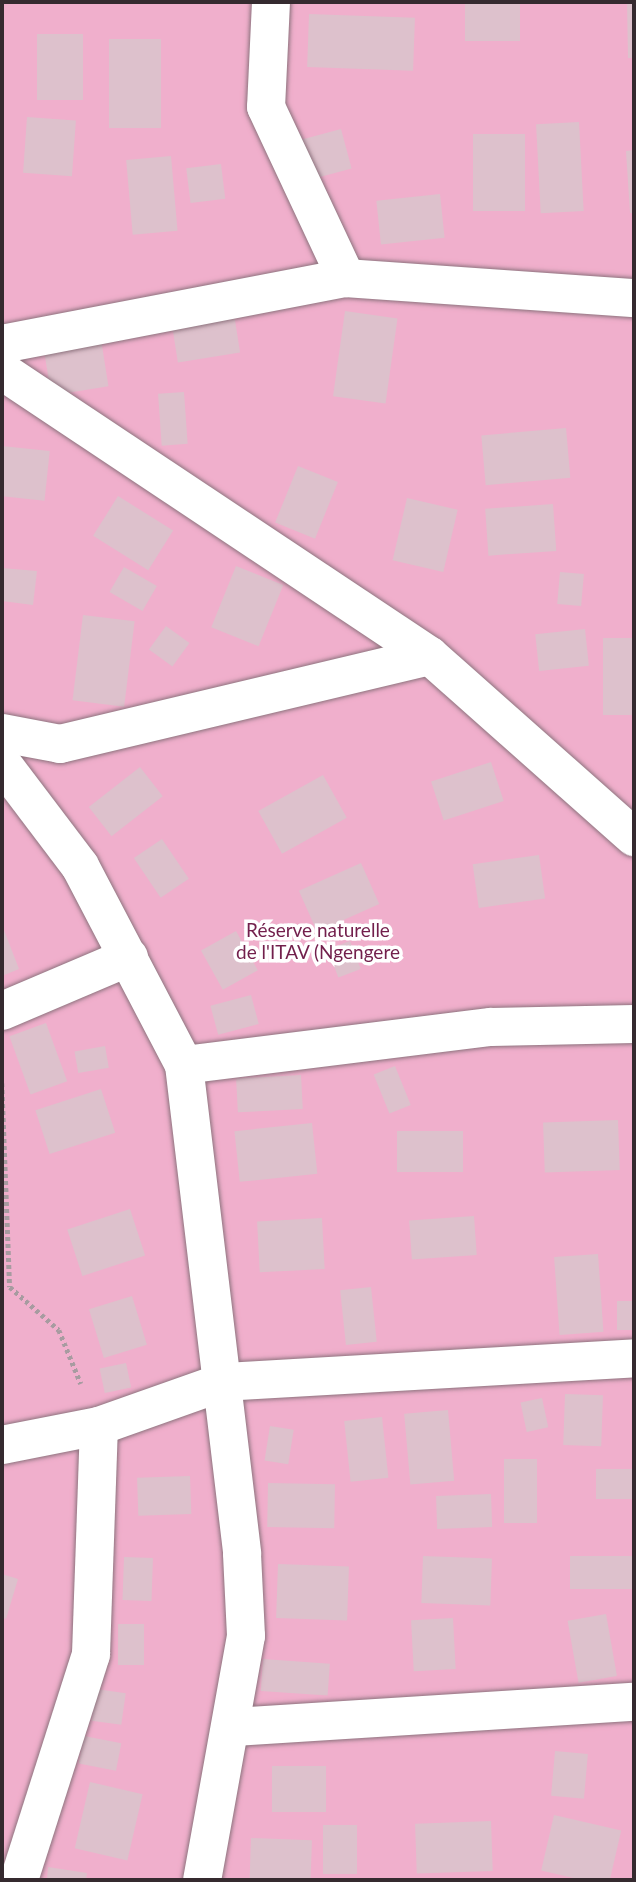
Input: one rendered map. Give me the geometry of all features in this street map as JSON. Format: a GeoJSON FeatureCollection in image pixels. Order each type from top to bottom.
{"type":"FeatureCollection","features":[{"type":"Feature","properties":{"kind":"street"},"geometry":{"type":"LineString","coordinates":[[271,2],[266,107],[346,278]]}},
{"type":"Feature","properties":{"kind":"street"},"geometry":{"type":"LineString","coordinates":[[2,344],[346,278],[634,298]]}},
{"type":"Feature","properties":{"kind":"street"},"geometry":{"type":"LineString","coordinates":[[2,371],[430,656],[634,837]]}},
{"type":"Feature","properties":{"kind":"street"},"geometry":{"type":"LineString","coordinates":[[2,733],[60,744],[430,656]]}},
{"type":"Feature","properties":{"kind":"street"},"geometry":{"type":"LineString","coordinates":[[2,764],[79,866],[184,1065],[223,1382],[246,1636],[233,1727],[202,1880]]}},
{"type":"Feature","properties":{"kind":"street"},"geometry":{"type":"LineString","coordinates":[[2,1011],[129,957]]}},
{"type":"Feature","properties":{"kind":"street"},"geometry":{"type":"LineString","coordinates":[[184,1065],[491,1027],[634,1024]]}},
{"type":"Feature","properties":{"kind":"street"},"geometry":{"type":"LineString","coordinates":[[2,1445],[99,1426],[223,1382],[634,1357]]}},
{"type":"Feature","properties":{"kind":"street"},"geometry":{"type":"LineString","coordinates":[[19,1880],[91,1654],[99,1426]]}},
{"type":"Feature","properties":{"kind":"street"},"geometry":{"type":"LineString","coordinates":[[233,1727],[634,1702]]}},
{"type":"Feature","properties":{"kind":"path"},"geometry":{"type":"LineString","coordinates":[[2,1083],[10,1287],[59,1330],[99,1426]]}},
{"type":"Feature","properties":{"kind":"green space","name":"Réserve naturelle de l'ITAV (Ngengere"},"geometry":{"type":"Polygon","coordinates":[[[2,2],[634,2],[634,1880],[2,1880],[2,2]]]}},
{"type":"Feature","properties":{"kind":"building"},"geometry":{"type":"Polygon","coordinates":[[[465,2],[520,2],[520,41],[465,41],[465,2]]]}},
{"type":"Feature","properties":{"kind":"building"},"geometry":{"type":"Polygon","coordinates":[[[627,2],[634,2],[634,58],[628,58],[627,2]]]}},
{"type":"Feature","properties":{"kind":"building"},"geometry":{"type":"Polygon","coordinates":[[[309,14],[415,18],[413,71],[307,67],[309,14]]]}},
{"type":"Feature","properties":{"kind":"building"},"geometry":{"type":"Polygon","coordinates":[[[37,34],[83,34],[83,100],[37,100],[37,34]]]}},
{"type":"Feature","properties":{"kind":"building"},"geometry":{"type":"Polygon","coordinates":[[[109,39],[161,39],[161,128],[109,128],[109,39]]]}},
{"type":"Feature","properties":{"kind":"building"},"geometry":{"type":"Polygon","coordinates":[[[27,117],[76,120],[72,176],[23,173],[27,117]]]}},
{"type":"Feature","properties":{"kind":"building"},"geometry":{"type":"Polygon","coordinates":[[[579,122],[584,211],[541,213],[536,124],[579,122]]]}},
{"type":"Feature","properties":{"kind":"building"},"geometry":{"type":"Polygon","coordinates":[[[341,129],[352,169],[299,183],[289,143],[341,129]]]}},
{"type":"Feature","properties":{"kind":"building"},"geometry":{"type":"Polygon","coordinates":[[[473,134],[525,134],[525,211],[473,211],[473,134]]]}},
{"type":"Feature","properties":{"kind":"building"},"geometry":{"type":"Polygon","coordinates":[[[634,150],[634,213],[630,213],[626,151],[634,150]]]}},
{"type":"Feature","properties":{"kind":"building"},"geometry":{"type":"Polygon","coordinates":[[[171,156],[178,231],[133,235],[126,160],[171,156]]]}},
{"type":"Feature","properties":{"kind":"building"},"geometry":{"type":"Polygon","coordinates":[[[221,164],[225,199],[191,203],[186,168],[221,164]]]}},
{"type":"Feature","properties":{"kind":"building"},"geometry":{"type":"Polygon","coordinates":[[[440,194],[445,238],[381,244],[376,201],[440,194]]]}},
{"type":"Feature","properties":{"kind":"building"},"geometry":{"type":"Polygon","coordinates":[[[345,311],[397,318],[386,404],[333,396],[345,311]]]}},
{"type":"Feature","properties":{"kind":"building"},"geometry":{"type":"Polygon","coordinates":[[[234,314],[240,353],[178,362],[172,324],[234,314]]]}},
{"type":"Feature","properties":{"kind":"building"},"geometry":{"type":"Polygon","coordinates":[[[100,333],[108,386],[51,395],[43,342],[100,333]]]}},
{"type":"Feature","properties":{"kind":"building"},"geometry":{"type":"Polygon","coordinates":[[[184,392],[188,444],[162,446],[158,394],[184,392]]]}},
{"type":"Feature","properties":{"kind":"building"},"geometry":{"type":"Polygon","coordinates":[[[566,428],[570,478],[486,485],[481,435],[566,428]]]}},
{"type":"Feature","properties":{"kind":"building"},"geometry":{"type":"Polygon","coordinates":[[[2,446],[50,451],[45,501],[2,496],[2,446]]]}},
{"type":"Feature","properties":{"kind":"building"},"geometry":{"type":"Polygon","coordinates":[[[298,466],[338,482],[315,539],[275,523],[298,466]]]}},
{"type":"Feature","properties":{"kind":"building"},"geometry":{"type":"Polygon","coordinates":[[[118,496],[173,530],[148,570],[93,536],[118,496]]]}},
{"type":"Feature","properties":{"kind":"building"},"geometry":{"type":"Polygon","coordinates":[[[407,498],[458,510],[443,572],[393,560],[407,498]]]}},
{"type":"Feature","properties":{"kind":"building"},"geometry":{"type":"Polygon","coordinates":[[[553,504],[556,551],[488,556],[485,509],[553,504]]]}},
{"type":"Feature","properties":{"kind":"building"},"geometry":{"type":"Polygon","coordinates":[[[236,566],[283,585],[259,646],[211,627],[236,566]]]}},
{"type":"Feature","properties":{"kind":"building"},"geometry":{"type":"Polygon","coordinates":[[[124,567],[157,586],[142,611],[110,592],[124,567]]]}},
{"type":"Feature","properties":{"kind":"building"},"geometry":{"type":"Polygon","coordinates":[[[2,568],[37,571],[33,605],[2,601],[2,568]]]}},
{"type":"Feature","properties":{"kind":"building"},"geometry":{"type":"Polygon","coordinates":[[[560,572],[584,574],[581,606],[557,604],[560,572]]]}},
{"type":"Feature","properties":{"kind":"building"},"geometry":{"type":"Polygon","coordinates":[[[83,615],[135,621],[124,707],[73,700],[83,615]]]}},
{"type":"Feature","properties":{"kind":"building"},"geometry":{"type":"Polygon","coordinates":[[[166,626],[189,643],[172,667],[149,649],[166,626]]]}},
{"type":"Feature","properties":{"kind":"building"},"geometry":{"type":"Polygon","coordinates":[[[585,629],[589,666],[539,671],[535,634],[585,629]]]}},
{"type":"Feature","properties":{"kind":"building"},"geometry":{"type":"Polygon","coordinates":[[[603,638],[634,638],[634,715],[603,715],[603,638]]]}},
{"type":"Feature","properties":{"kind":"building"},"geometry":{"type":"Polygon","coordinates":[[[491,762],[504,801],[444,820],[431,781],[491,762]]]}},
{"type":"Feature","properties":{"kind":"building"},"geometry":{"type":"Polygon","coordinates":[[[140,767],[163,796],[112,836],[89,807],[140,767]]]}},
{"type":"Feature","properties":{"kind":"building"},"geometry":{"type":"Polygon","coordinates":[[[323,775],[347,818],[282,854],[258,811],[323,775]]]}},
{"type":"Feature","properties":{"kind":"building"},"geometry":{"type":"Polygon","coordinates":[[[162,839],[189,879],[161,898],[134,858],[162,839]]]}},
{"type":"Feature","properties":{"kind":"building"},"geometry":{"type":"Polygon","coordinates":[[[539,855],[545,899],[479,908],[473,864],[539,855]]]}},
{"type":"Feature","properties":{"kind":"building"},"geometry":{"type":"Polygon","coordinates":[[[361,863],[379,904],[317,932],[299,891],[361,863]]]}},
{"type":"Feature","properties":{"kind":"building"},"geometry":{"type":"Polygon","coordinates":[[[2,925],[19,969],[2,976],[2,925]]]}},
{"type":"Feature","properties":{"kind":"building"},"geometry":{"type":"Polygon","coordinates":[[[236,931],[258,970],[223,990],[201,950],[236,931]]]}},
{"type":"Feature","properties":{"kind":"building"},"geometry":{"type":"Polygon","coordinates":[[[350,941],[361,969],[338,978],[328,950],[350,941]]]}},
{"type":"Feature","properties":{"kind":"building"},"geometry":{"type":"Polygon","coordinates":[[[251,995],[259,1024],[218,1035],[210,1006],[251,995]]]}},
{"type":"Feature","properties":{"kind":"building"},"geometry":{"type":"Polygon","coordinates":[[[46,1023],[67,1081],[31,1095],[9,1036],[46,1023]]]}},
{"type":"Feature","properties":{"kind":"building"},"geometry":{"type":"Polygon","coordinates":[[[105,1046],[109,1068],[78,1073],[74,1051],[105,1046]]]}},
{"type":"Feature","properties":{"kind":"building"},"geometry":{"type":"Polygon","coordinates":[[[395,1066],[411,1105],[389,1114],[374,1075],[395,1066]]]}},
{"type":"Feature","properties":{"kind":"building"},"geometry":{"type":"Polygon","coordinates":[[[301,1075],[303,1109],[238,1112],[236,1078],[301,1075]]]}},
{"type":"Feature","properties":{"kind":"building"},"geometry":{"type":"Polygon","coordinates":[[[101,1089],[115,1133],[50,1154],[35,1110],[101,1089]]]}},
{"type":"Feature","properties":{"kind":"building"},"geometry":{"type":"Polygon","coordinates":[[[618,1120],[620,1170],[545,1173],[543,1123],[618,1120]]]}},
{"type":"Feature","properties":{"kind":"building"},"geometry":{"type":"Polygon","coordinates":[[[312,1123],[317,1174],[240,1182],[234,1131],[312,1123]]]}},
{"type":"Feature","properties":{"kind":"building"},"geometry":{"type":"Polygon","coordinates":[[[397,1131],[463,1131],[463,1172],[397,1172],[397,1131]]]}},
{"type":"Feature","properties":{"kind":"building"},"geometry":{"type":"Polygon","coordinates":[[[130,1209],[145,1256],[82,1276],[67,1229],[130,1209]]]}},
{"type":"Feature","properties":{"kind":"building"},"geometry":{"type":"Polygon","coordinates":[[[474,1216],[477,1255],[412,1259],[409,1221],[474,1216]]]}},
{"type":"Feature","properties":{"kind":"building"},"geometry":{"type":"Polygon","coordinates":[[[322,1218],[325,1269],[260,1272],[257,1221],[322,1218]]]}},
{"type":"Feature","properties":{"kind":"building"},"geometry":{"type":"Polygon","coordinates":[[[598,1254],[603,1332],[560,1335],[554,1257],[598,1254]]]}},
{"type":"Feature","properties":{"kind":"building"},"geometry":{"type":"Polygon","coordinates":[[[371,1287],[377,1342],[346,1345],[340,1290],[371,1287]]]}},
{"type":"Feature","properties":{"kind":"building"},"geometry":{"type":"Polygon","coordinates":[[[132,1296],[147,1345],[104,1358],[89,1309],[132,1296]]]}},
{"type":"Feature","properties":{"kind":"building"},"geometry":{"type":"Polygon","coordinates":[[[617,1301],[634,1301],[634,1330],[617,1330],[617,1301]]]}},
{"type":"Feature","properties":{"kind":"building"},"geometry":{"type":"Polygon","coordinates":[[[126,1363],[131,1387],[105,1393],[100,1369],[126,1363]]]}},
{"type":"Feature","properties":{"kind":"building"},"geometry":{"type":"Polygon","coordinates":[[[565,1394],[603,1395],[601,1446],[563,1445],[565,1394]]]}},
{"type":"Feature","properties":{"kind":"building"},"geometry":{"type":"Polygon","coordinates":[[[542,1398],[548,1427],[527,1432],[520,1403],[542,1398]]]}},
{"type":"Feature","properties":{"kind":"building"},"geometry":{"type":"Polygon","coordinates":[[[448,1410],[454,1481],[410,1485],[404,1414],[448,1410]]]}},
{"type":"Feature","properties":{"kind":"building"},"geometry":{"type":"Polygon","coordinates":[[[382,1417],[388,1478],[351,1482],[344,1421],[382,1417]]]}},
{"type":"Feature","properties":{"kind":"building"},"geometry":{"type":"Polygon","coordinates":[[[270,1426],[294,1430],[288,1464],[265,1461],[270,1426]]]}},
{"type":"Feature","properties":{"kind":"building"},"geometry":{"type":"Polygon","coordinates":[[[504,1459],[537,1459],[537,1523],[504,1523],[504,1459]]]}},
{"type":"Feature","properties":{"kind":"building"},"geometry":{"type":"Polygon","coordinates":[[[596,1469],[634,1469],[634,1499],[596,1499],[596,1469]]]}},
{"type":"Feature","properties":{"kind":"building"},"geometry":{"type":"Polygon","coordinates":[[[190,1476],[191,1514],[138,1516],[137,1478],[190,1476]]]}},
{"type":"Feature","properties":{"kind":"building"},"geometry":{"type":"Polygon","coordinates":[[[268,1483],[335,1484],[334,1528],[267,1527],[268,1483]]]}},
{"type":"Feature","properties":{"kind":"building"},"geometry":{"type":"Polygon","coordinates":[[[491,1494],[492,1527],[437,1529],[436,1496],[491,1494]]]}},
{"type":"Feature","properties":{"kind":"building"},"geometry":{"type":"Polygon","coordinates":[[[423,1556],[492,1558],[490,1605],[421,1603],[423,1556]]]}},
{"type":"Feature","properties":{"kind":"building"},"geometry":{"type":"Polygon","coordinates":[[[570,1556],[634,1556],[634,1589],[570,1589],[570,1556]]]}},
{"type":"Feature","properties":{"kind":"building"},"geometry":{"type":"Polygon","coordinates":[[[124,1557],[153,1558],[151,1601],[122,1600],[124,1557]]]}},
{"type":"Feature","properties":{"kind":"building"},"geometry":{"type":"Polygon","coordinates":[[[278,1564],[349,1566],[347,1620],[276,1618],[278,1564]]]}},
{"type":"Feature","properties":{"kind":"building"},"geometry":{"type":"Polygon","coordinates":[[[2,1574],[18,1579],[6,1619],[2,1617],[2,1574]]]}},
{"type":"Feature","properties":{"kind":"building"},"geometry":{"type":"Polygon","coordinates":[[[606,1614],[617,1676],[579,1683],[568,1621],[606,1614]]]}},
{"type":"Feature","properties":{"kind":"building"},"geometry":{"type":"Polygon","coordinates":[[[453,1618],[456,1669],[414,1671],[411,1620],[453,1618]]]}},
{"type":"Feature","properties":{"kind":"building"},"geometry":{"type":"Polygon","coordinates":[[[118,1624],[144,1624],[144,1665],[118,1665],[118,1624]]]}},
{"type":"Feature","properties":{"kind":"building"},"geometry":{"type":"Polygon","coordinates":[[[263,1659],[330,1664],[328,1696],[261,1691],[263,1659]]]}},
{"type":"Feature","properties":{"kind":"building"},"geometry":{"type":"Polygon","coordinates":[[[96,1689],[126,1693],[121,1725],[92,1721],[96,1689]]]}},
{"type":"Feature","properties":{"kind":"building"},"geometry":{"type":"Polygon","coordinates":[[[84,1736],[121,1743],[116,1771],[79,1763],[84,1736]]]}},
{"type":"Feature","properties":{"kind":"building"},"geometry":{"type":"Polygon","coordinates":[[[555,1751],[588,1754],[584,1799],[551,1796],[555,1751]]]}},
{"type":"Feature","properties":{"kind":"building"},"geometry":{"type":"Polygon","coordinates":[[[272,1766],[326,1766],[326,1812],[272,1812],[272,1766]]]}},
{"type":"Feature","properties":{"kind":"building"},"geometry":{"type":"Polygon","coordinates":[[[90,1782],[143,1794],[127,1860],[75,1848],[90,1782]]]}},
{"type":"Feature","properties":{"kind":"building"},"geometry":{"type":"Polygon","coordinates":[[[554,1815],[621,1831],[610,1880],[582,1880],[541,1871],[554,1815]]]}},
{"type":"Feature","properties":{"kind":"building"},"geometry":{"type":"Polygon","coordinates":[[[491,1821],[493,1871],[417,1874],[415,1824],[491,1821]]]}},
{"type":"Feature","properties":{"kind":"building"},"geometry":{"type":"Polygon","coordinates":[[[323,1825],[357,1825],[357,1874],[323,1874],[323,1825]]]}},
{"type":"Feature","properties":{"kind":"building"},"geometry":{"type":"Polygon","coordinates":[[[251,1838],[312,1840],[311,1880],[250,1880],[251,1838]]]}},
{"type":"Feature","properties":{"kind":"building"},"geometry":{"type":"Polygon","coordinates":[[[48,1867],[87,1873],[86,1880],[47,1880],[48,1867]]]}}]}
